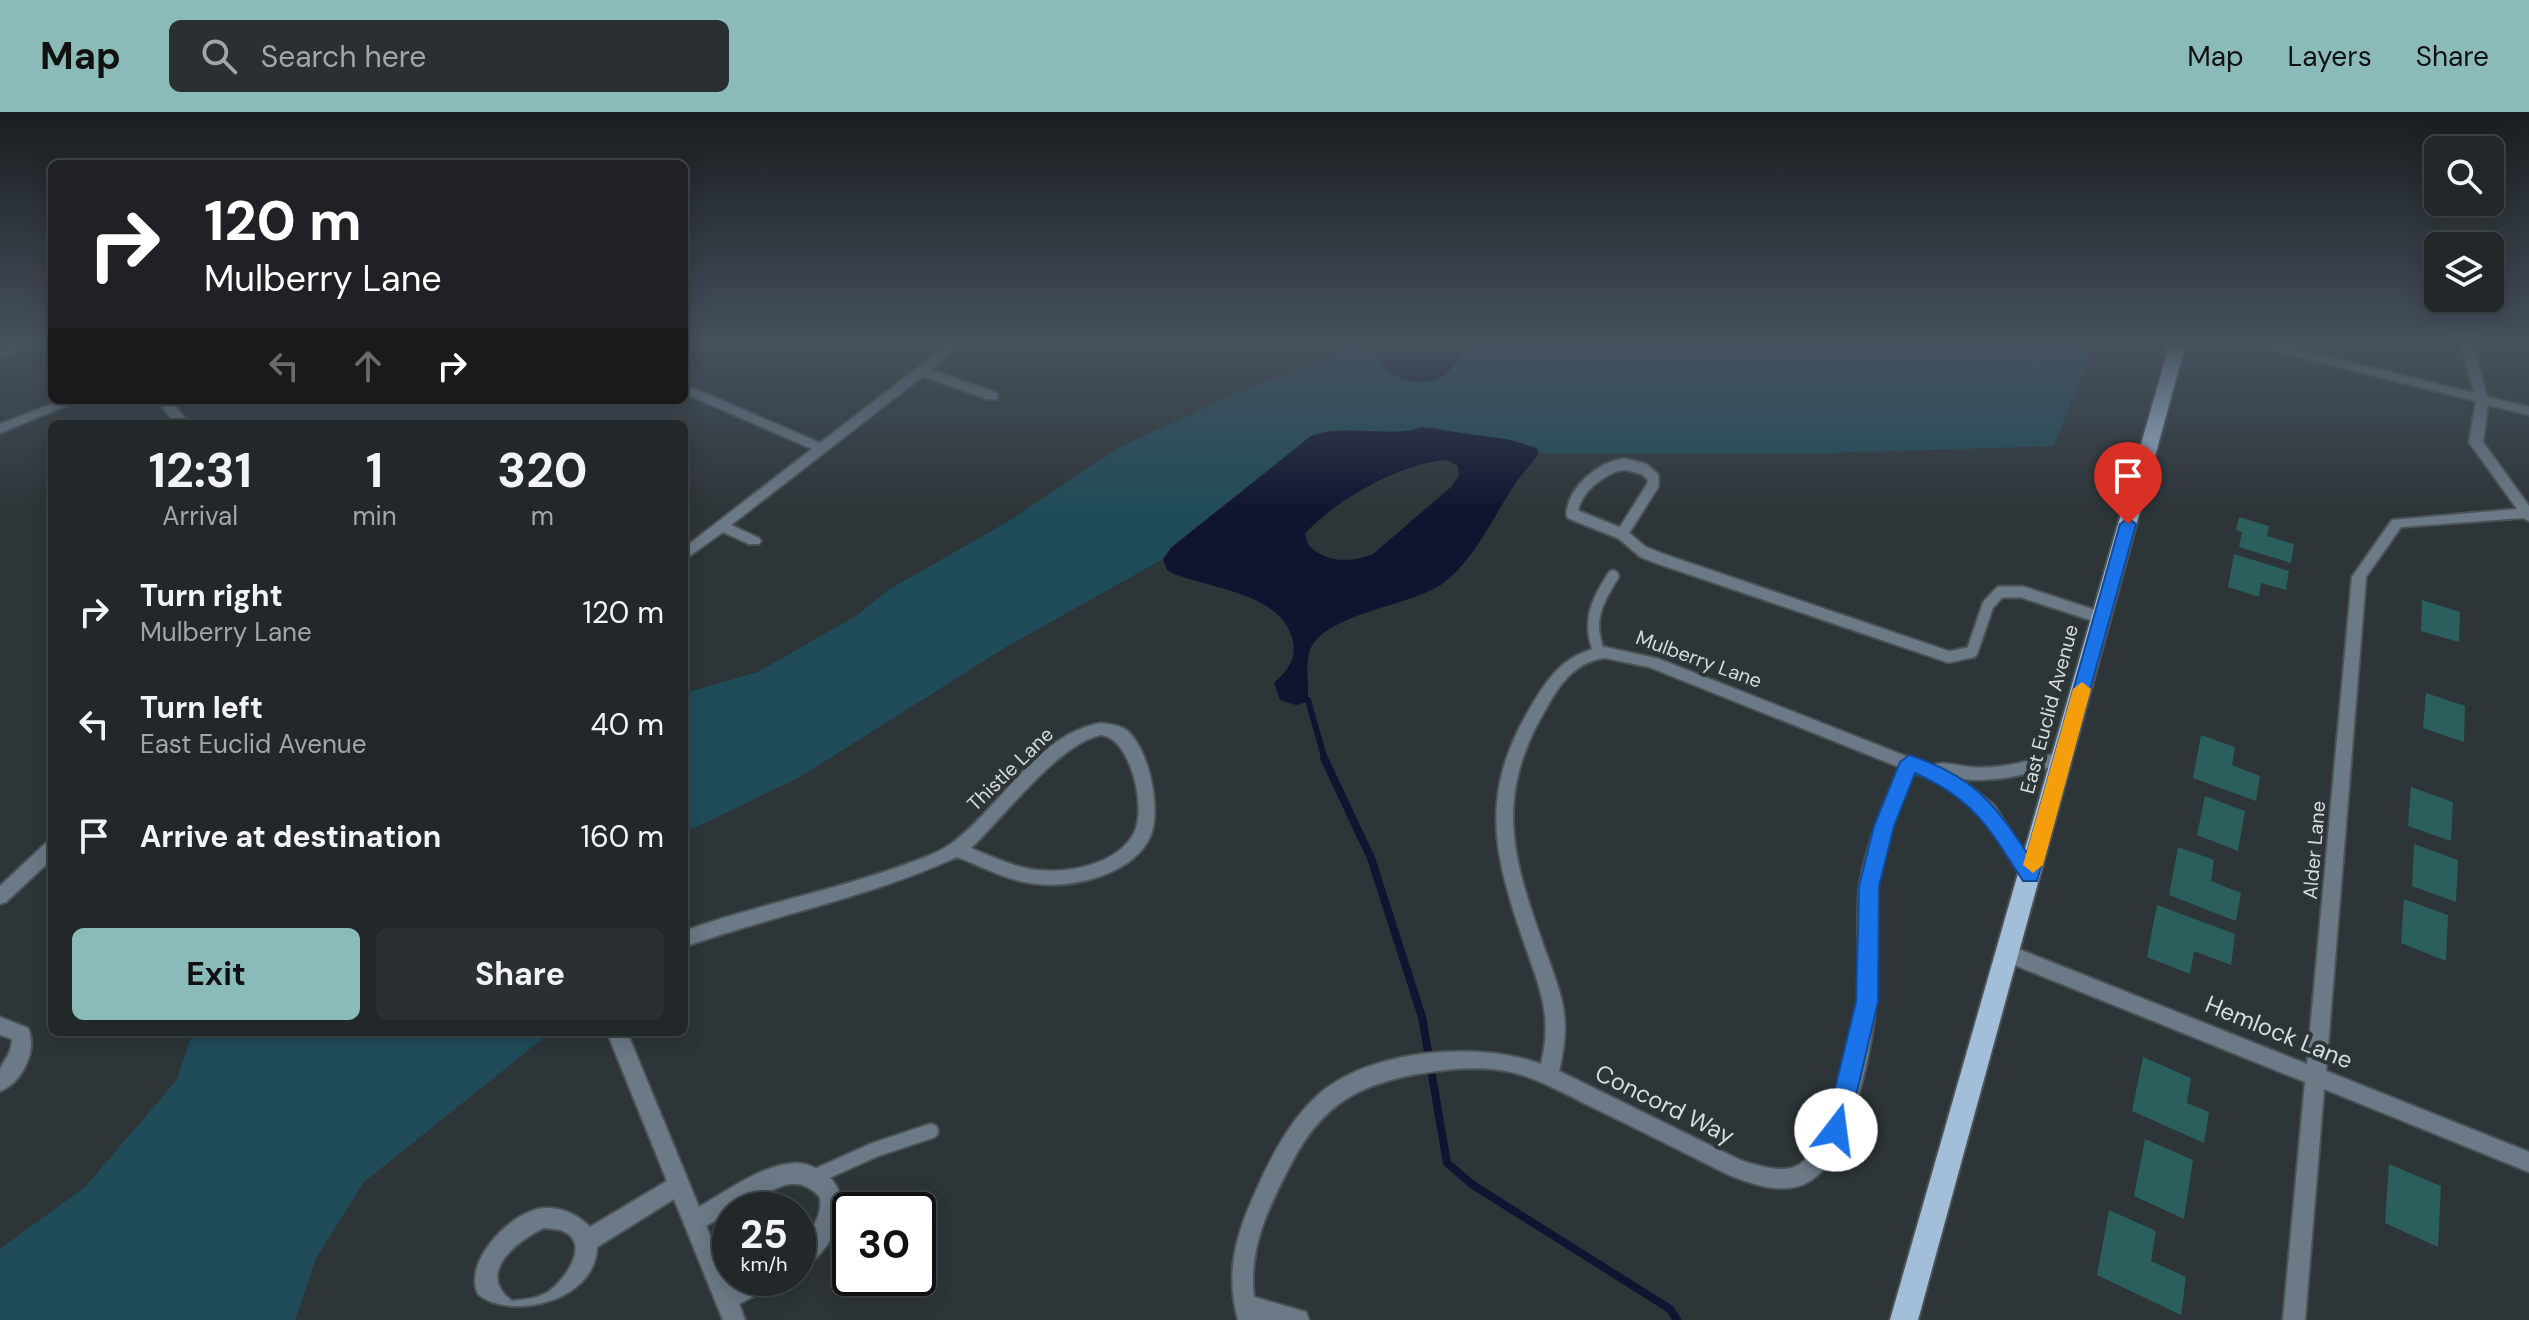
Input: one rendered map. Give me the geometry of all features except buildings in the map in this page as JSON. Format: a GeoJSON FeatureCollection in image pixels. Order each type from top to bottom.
{"type":"FeatureCollection","features":[{"type":"Feature","properties":{"kind":"main road","name":"East Euclid Avenue"},"geometry":{"type":"LineString","coordinates":[[1904,1320],[2162,399]]}},
{"type":"Feature","properties":{"kind":"street"},"geometry":{"type":"LineString","coordinates":[[710,399],[822,449]]}},
{"type":"Feature","properties":{"kind":"street"},"geometry":{"type":"LineString","coordinates":[[688,552],[885,399]]}},
{"type":"Feature","properties":{"kind":"street"},"geometry":{"type":"LineString","coordinates":[[2476,399],[2529,411]]}},
{"type":"Feature","properties":{"kind":"street"},"geometry":{"type":"LineString","coordinates":[[2482,401],[2476,442],[2527,514]]}},
{"type":"Feature","properties":{"kind":"street"},"geometry":{"type":"LineString","coordinates":[[0,429],[64,404]]}},
{"type":"Feature","properties":{"kind":"street"},"geometry":{"type":"LineString","coordinates":[[166,404],[180,420]]}},
{"type":"Feature","properties":{"kind":"street","name":"Alder Lane"},"geometry":{"type":"LineString","coordinates":[[2294,1320],[2359,577],[2397,523],[2527,514]]}},
{"type":"Feature","properties":{"kind":"street"},"geometry":{"type":"LineString","coordinates":[[721,526],[754,541]]}},
{"type":"Feature","properties":{"kind":"street"},"geometry":{"type":"LineString","coordinates":[[1548,1076],[1557,1030],[1554,1002],[1513,887],[1503,817],[1503,783],[1513,750],[1528,721],[1561,672],[1571,662],[1599,652]]}},
{"type":"Feature","properties":{"kind":"street","name":"Mulberry Lane"},"geometry":{"type":"LineString","coordinates":[[1599,652],[1616,652],[1654,663],[1950,780],[1988,810],[2030,876]]}},
{"type":"Feature","properties":{"kind":"street","name":"Thistle Lane"},"geometry":{"type":"LineString","coordinates":[[688,938],[886,877],[957,850],[1076,737],[1099,728],[1111,729],[1129,741],[1147,804],[1147,823],[1129,850],[1112,862],[1087,873],[1059,878],[1033,877],[957,850]]}},
{"type":"Feature","properties":{"kind":"street","name":"Mulberry Lane"},"geometry":{"type":"LineString","coordinates":[[1909,762],[1972,776],[2001,775],[2063,757]]}},
{"type":"Feature","properties":{"kind":"street","name":"Concord Way"},"geometry":{"type":"LineString","coordinates":[[1246,1312],[1242,1250],[1253,1217],[1292,1139],[1311,1114],[1344,1085],[1368,1075],[1450,1061],[1499,1061],[1548,1076],[1736,1168],[1763,1177],[1784,1179],[1803,1175],[1815,1167],[1836,1130],[1859,1045],[1867,1002],[1869,886],[1884,826],[1909,762]]}},
{"type":"Feature","properties":{"kind":"street"},"geometry":{"type":"LineString","coordinates":[[0,897],[48,852]]}},
{"type":"Feature","properties":{"kind":"street","name":"Hemlock Lane"},"geometry":{"type":"LineString","coordinates":[[2009,954],[2317,1074],[2529,1162]]}},
{"type":"Feature","properties":{"kind":"street"},"geometry":{"type":"LineString","coordinates":[[0,1026],[21,1034],[23,1053],[14,1069],[0,1082]]}},
{"type":"Feature","properties":{"kind":"street"},"geometry":{"type":"LineString","coordinates":[[619,1036],[696,1220],[734,1320]]}},
{"type":"Feature","properties":{"kind":"street"},"geometry":{"type":"LineString","coordinates":[[696,1220],[783,1175],[800,1173],[814,1177],[825,1186],[831,1213],[823,1233],[816,1240]]}},
{"type":"Feature","properties":{"kind":"street"},"geometry":{"type":"LineString","coordinates":[[586,1241],[679,1185]]}},
{"type":"Feature","properties":{"kind":"street"},"geometry":{"type":"LineString","coordinates":[[559,1218],[571,1222],[586,1241],[587,1254],[576,1282],[552,1304],[537,1311],[509,1312],[490,1298],[487,1272],[492,1257],[502,1243],[529,1223],[559,1218]]}},
{"type":"Feature","properties":{"kind":"street"},"geometry":{"type":"LineString","coordinates":[[726,1299],[732,1296]]}},
{"type":"Feature","properties":{"kind":"street"},"geometry":{"type":"LineString","coordinates":[[1246,1312],[1298,1320]]}},
{"type":"Feature","properties":{"kind":"lane"},"geometry":{"type":"LineString","coordinates":[[1622,534],[1653,485],[1653,477],[1642,468],[1619,464],[1608,466],[1592,477],[1571,510],[1578,518],[1622,534],[1643,552],[1661,559],[1949,657],[1972,652],[1992,596],[2000,592],[2022,592],[2102,618]]}},
{"type":"Feature","properties":{"kind":"lane"},"geometry":{"type":"LineString","coordinates":[[1599,652],[1590,622],[1598,599],[1613,576]]}},
{"type":"Feature","properties":{"kind":"lane"},"geometry":{"type":"LineString","coordinates":[[814,1177],[874,1150],[931,1131]]}},
{"type":"Feature","properties":{"kind":"shaded area"},"geometry":{"type":"Polygon","coordinates":[[[1222,399],[2073,399],[2054,446],[1830,453],[1539,453],[1536,448],[1495,437],[1459,435],[1433,427],[1407,432],[1330,430],[1311,436],[1171,547],[1163,559],[1006,647],[800,777],[688,831],[688,692],[758,672],[859,614],[888,590],[1007,522],[1118,448],[1222,399]]]}},
{"type":"Feature","properties":{"kind":"shaded area"},"geometry":{"type":"Polygon","coordinates":[[[1421,427],[1511,440],[1536,448],[1539,453],[1456,572],[1432,590],[1331,628],[1317,639],[1309,653],[1307,702],[1296,705],[1280,700],[1274,683],[1287,669],[1294,653],[1286,625],[1275,612],[1244,595],[1174,574],[1167,570],[1163,559],[1171,548],[1311,436],[1340,431],[1409,430],[1421,427]],[[1447,460],[1429,462],[1370,485],[1317,521],[1305,534],[1309,546],[1324,556],[1340,560],[1373,554],[1451,487],[1459,475],[1458,466],[1447,460]]]}},
{"type":"Feature","properties":{"kind":"shaded area"},"geometry":{"type":"Polygon","coordinates":[[[192,1036],[546,1036],[364,1182],[316,1258],[295,1320],[0,1320],[0,1249],[85,1187],[176,1081],[192,1036]]]}},
{"type":"Feature","properties":{"kind":"waterway"},"geometry":{"type":"LineString","coordinates":[[1308,700],[1325,760]]}},
{"type":"Feature","properties":{"kind":"waterway"},"geometry":{"type":"LineString","coordinates":[[1324,758],[1371,858],[1422,1017],[1447,1163],[1473,1185],[1670,1309],[1677,1320]]}},
{"type":"Feature","properties":{"kind":"slow traffic"},"geometry":{"type":"LineString","coordinates":[[2033,865],[2082,689]]}},
{"type":"Feature","properties":{"kind":"route"},"geometry":{"type":"LineString","coordinates":[[1836,1130],[1867,1002],[1869,886],[1874,860],[1909,762],[1950,780],[1988,810],[2030,876],[2128,524]]}}]}
